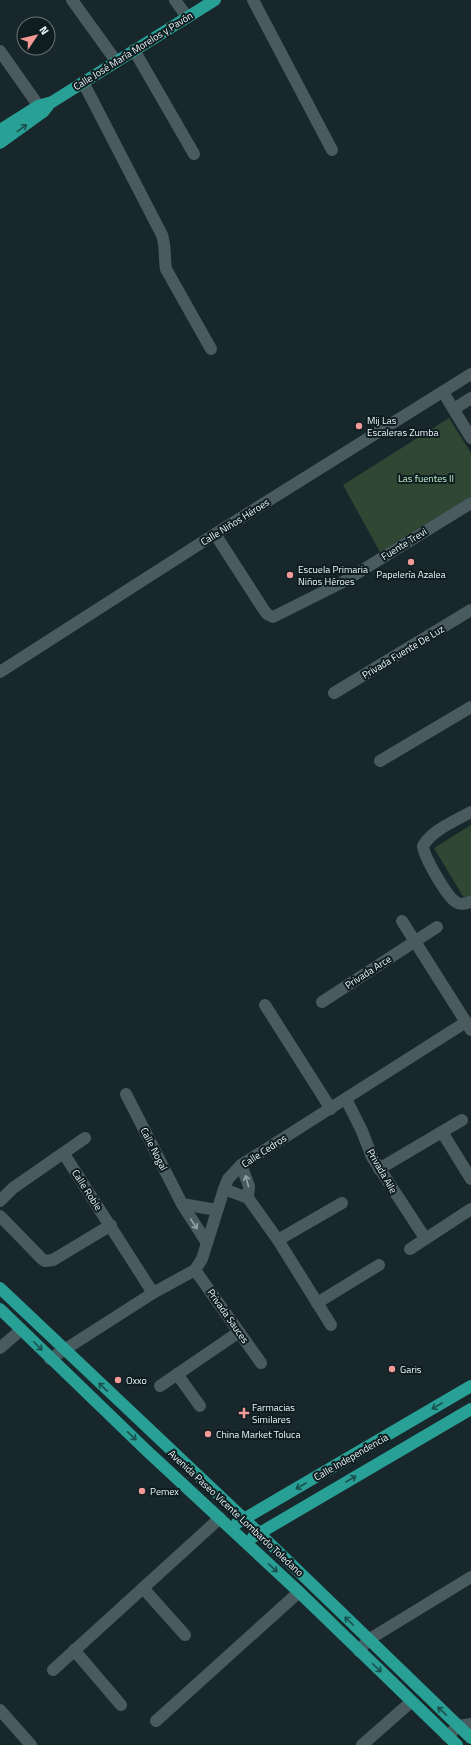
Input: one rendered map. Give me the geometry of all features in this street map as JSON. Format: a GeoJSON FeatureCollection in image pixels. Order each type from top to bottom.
{"type":"FeatureCollection","features":[{"type":"Feature","properties":{"kind":"main road","name":"Calle José María Morelos y Pavón"},"geometry":{"type":"LineString","coordinates":[[0,130],[41,109],[215,0]]}},
{"type":"Feature","properties":{"kind":"main road","name":"Calle José María Morelos y Pavón"},"geometry":{"type":"LineString","coordinates":[[0,143],[41,109]]}},
{"type":"Feature","properties":{"kind":"main road","name":"Avenida Paseo Vicente Lombardo Toledano"},"geometry":{"type":"LineString","coordinates":[[1,1290],[259,1533],[471,1738]]}},
{"type":"Feature","properties":{"kind":"main road","name":"Avenida Paseo Vicente Lombardo Toledano"},"geometry":{"type":"LineString","coordinates":[[0,1309],[50,1359],[299,1592],[457,1745]]}},
{"type":"Feature","properties":{"kind":"main road","name":"Calle Independencia"},"geometry":{"type":"LineString","coordinates":[[230,1527],[471,1386]]}},
{"type":"Feature","properties":{"kind":"main road","name":"Calle Independencia"},"geometry":{"type":"LineString","coordinates":[[244,1541],[471,1409]]}},
{"type":"Feature","properties":{"kind":"street"},"geometry":{"type":"LineString","coordinates":[[72,0],[116,61]]}},
{"type":"Feature","properties":{"kind":"street"},"geometry":{"type":"LineString","coordinates":[[174,0],[187,18]]}},
{"type":"Feature","properties":{"kind":"street"},"geometry":{"type":"LineString","coordinates":[[253,0],[332,150]]}},
{"type":"Feature","properties":{"kind":"street"},"geometry":{"type":"LineString","coordinates":[[134,50],[194,154]]}},
{"type":"Feature","properties":{"kind":"street"},"geometry":{"type":"LineString","coordinates":[[0,51],[41,109]]}},
{"type":"Feature","properties":{"kind":"street"},"geometry":{"type":"LineString","coordinates":[[83,82],[162,235],[165,244],[164,261],[166,269],[211,348]]}},
{"type":"Feature","properties":{"kind":"street","name":"Calle Niños Héroes"},"geometry":{"type":"LineString","coordinates":[[0,672],[215,534],[471,374]]}},
{"type":"Feature","properties":{"kind":"street"},"geometry":{"type":"LineString","coordinates":[[443,392],[471,438]]}},
{"type":"Feature","properties":{"kind":"street"},"geometry":{"type":"LineString","coordinates":[[454,409],[471,398]]}},
{"type":"Feature","properties":{"kind":"street","name":"Fuente Trevi"},"geometry":{"type":"LineString","coordinates":[[215,534],[264,610],[267,614],[273,617],[343,582],[471,502]]}},
{"type":"Feature","properties":{"kind":"street","name":"Privada Fuente De Luz"},"geometry":{"type":"LineString","coordinates":[[334,693],[471,610]]}},
{"type":"Feature","properties":{"kind":"street"},"geometry":{"type":"LineString","coordinates":[[380,761],[471,707]]}},
{"type":"Feature","properties":{"kind":"street"},"geometry":{"type":"LineString","coordinates":[[471,812],[434,833],[426,840],[423,846],[428,863],[451,898],[456,903],[462,904],[471,901]]}},
{"type":"Feature","properties":{"kind":"street"},"geometry":{"type":"LineString","coordinates":[[402,921],[469,1026]]}},
{"type":"Feature","properties":{"kind":"street","name":"Privada Arce"},"geometry":{"type":"LineString","coordinates":[[322,1002],[437,926]]}},
{"type":"Feature","properties":{"kind":"street"},"geometry":{"type":"LineString","coordinates":[[265,1005],[331,1109]]}},
{"type":"Feature","properties":{"kind":"street","name":"Calle Cedros"},"geometry":{"type":"LineString","coordinates":[[195,1270],[202,1259],[228,1179],[241,1165],[346,1099],[469,1026]]}},
{"type":"Feature","properties":{"kind":"street","name":"Calle Nogal"},"geometry":{"type":"LineString","coordinates":[[126,1094],[182,1204],[207,1243]]}},
{"type":"Feature","properties":{"kind":"street","name":"Privada Aile"},"geometry":{"type":"LineString","coordinates":[[346,1099],[379,1169],[425,1238]]}},
{"type":"Feature","properties":{"kind":"street"},"geometry":{"type":"LineString","coordinates":[[379,1169],[462,1120]]}},
{"type":"Feature","properties":{"kind":"street"},"geometry":{"type":"LineString","coordinates":[[442,1132],[471,1179]]}},
{"type":"Feature","properties":{"kind":"street"},"geometry":{"type":"LineString","coordinates":[[0,1201],[13,1188],[85,1138]]}},
{"type":"Feature","properties":{"kind":"street","name":"Calle Roble"},"geometry":{"type":"LineString","coordinates":[[64,1154],[111,1225],[153,1293]]}},
{"type":"Feature","properties":{"kind":"street"},"geometry":{"type":"LineString","coordinates":[[241,1165],[249,1186],[248,1198]]}},
{"type":"Feature","properties":{"kind":"street"},"geometry":{"type":"LineString","coordinates":[[224,1189],[248,1198],[278,1240],[331,1325]]}},
{"type":"Feature","properties":{"kind":"street"},"geometry":{"type":"LineString","coordinates":[[278,1240],[342,1203]]}},
{"type":"Feature","properties":{"kind":"street"},"geometry":{"type":"LineString","coordinates":[[182,1204],[217,1210]]}},
{"type":"Feature","properties":{"kind":"street"},"geometry":{"type":"LineString","coordinates":[[410,1249],[471,1209]]}},
{"type":"Feature","properties":{"kind":"street"},"geometry":{"type":"LineString","coordinates":[[0,1216],[42,1259],[48,1262],[111,1225]]}},
{"type":"Feature","properties":{"kind":"street"},"geometry":{"type":"LineString","coordinates":[[317,1303],[379,1265]]}},
{"type":"Feature","properties":{"kind":"street"},"geometry":{"type":"LineString","coordinates":[[50,1359],[153,1293],[195,1270]]}},
{"type":"Feature","properties":{"kind":"street","name":"Privada Sauces"},"geometry":{"type":"LineString","coordinates":[[195,1270],[261,1363]]}},
{"type":"Feature","properties":{"kind":"street"},"geometry":{"type":"LineString","coordinates":[[0,1348],[21,1330]]}},
{"type":"Feature","properties":{"kind":"street"},"geometry":{"type":"LineString","coordinates":[[160,1386],[239,1332]]}},
{"type":"Feature","properties":{"kind":"street"},"geometry":{"type":"LineString","coordinates":[[177,1374],[200,1406]]}},
{"type":"Feature","properties":{"kind":"street"},"geometry":{"type":"LineString","coordinates":[[52,1670],[220,1518]]}},
{"type":"Feature","properties":{"kind":"street"},"geometry":{"type":"LineString","coordinates":[[359,1651],[368,1640],[471,1577]]}},
{"type":"Feature","properties":{"kind":"street"},"geometry":{"type":"LineString","coordinates":[[143,1588],[185,1635]]}},
{"type":"Feature","properties":{"kind":"street"},"geometry":{"type":"LineString","coordinates":[[156,1721],[299,1592]]}},
{"type":"Feature","properties":{"kind":"street"},"geometry":{"type":"LineString","coordinates":[[74,1650],[121,1705]]}},
{"type":"Feature","properties":{"kind":"street"},"geometry":{"type":"LineString","coordinates":[[362,1745],[411,1702]]}},
{"type":"Feature","properties":{"kind":"street"},"geometry":{"type":"LineString","coordinates":[[0,1710],[31,1745]]}},
{"type":"Feature","properties":{"kind":"street"},"geometry":{"type":"LineString","coordinates":[[447,1736],[459,1726],[471,1724]]}},
{"type":"Feature","properties":{"kind":"green space","name":"Las fuentes II"},"geometry":{"type":"Polygon","coordinates":[[[449,418],[471,453],[471,496],[380,552],[343,485],[449,418]]]}},
{"type":"Feature","properties":{"kind":"green space"},"geometry":{"type":"Polygon","coordinates":[[[471,825],[471,894],[464,898],[434,848],[471,825]]]}},
{"type":"Feature","properties":{"kind":"place","name":"Mij Las Escaleras Zumba"},"geometry":{"type":"Point","coordinates":[359,426]}},
{"type":"Feature","properties":{"kind":"place","name":"Papelería Azalea"},"geometry":{"type":"Point","coordinates":[411,562]}},
{"type":"Feature","properties":{"kind":"place","name":"Escuela Primaria Niños Héroes"},"geometry":{"type":"Point","coordinates":[290,575]}},
{"type":"Feature","properties":{"kind":"place","name":"Garis"},"geometry":{"type":"Point","coordinates":[392,1369]}},
{"type":"Feature","properties":{"kind":"place","name":"Oxxo"},"geometry":{"type":"Point","coordinates":[118,1380]}},
{"type":"Feature","properties":{"kind":"place","name":"Farmacias Similares"},"geometry":{"type":"Point","coordinates":[244,1413]}},
{"type":"Feature","properties":{"kind":"place","name":"China Market Toluca"},"geometry":{"type":"Point","coordinates":[208,1434]}},
{"type":"Feature","properties":{"kind":"place","name":"Pemex"},"geometry":{"type":"Point","coordinates":[142,1491]}}]}
